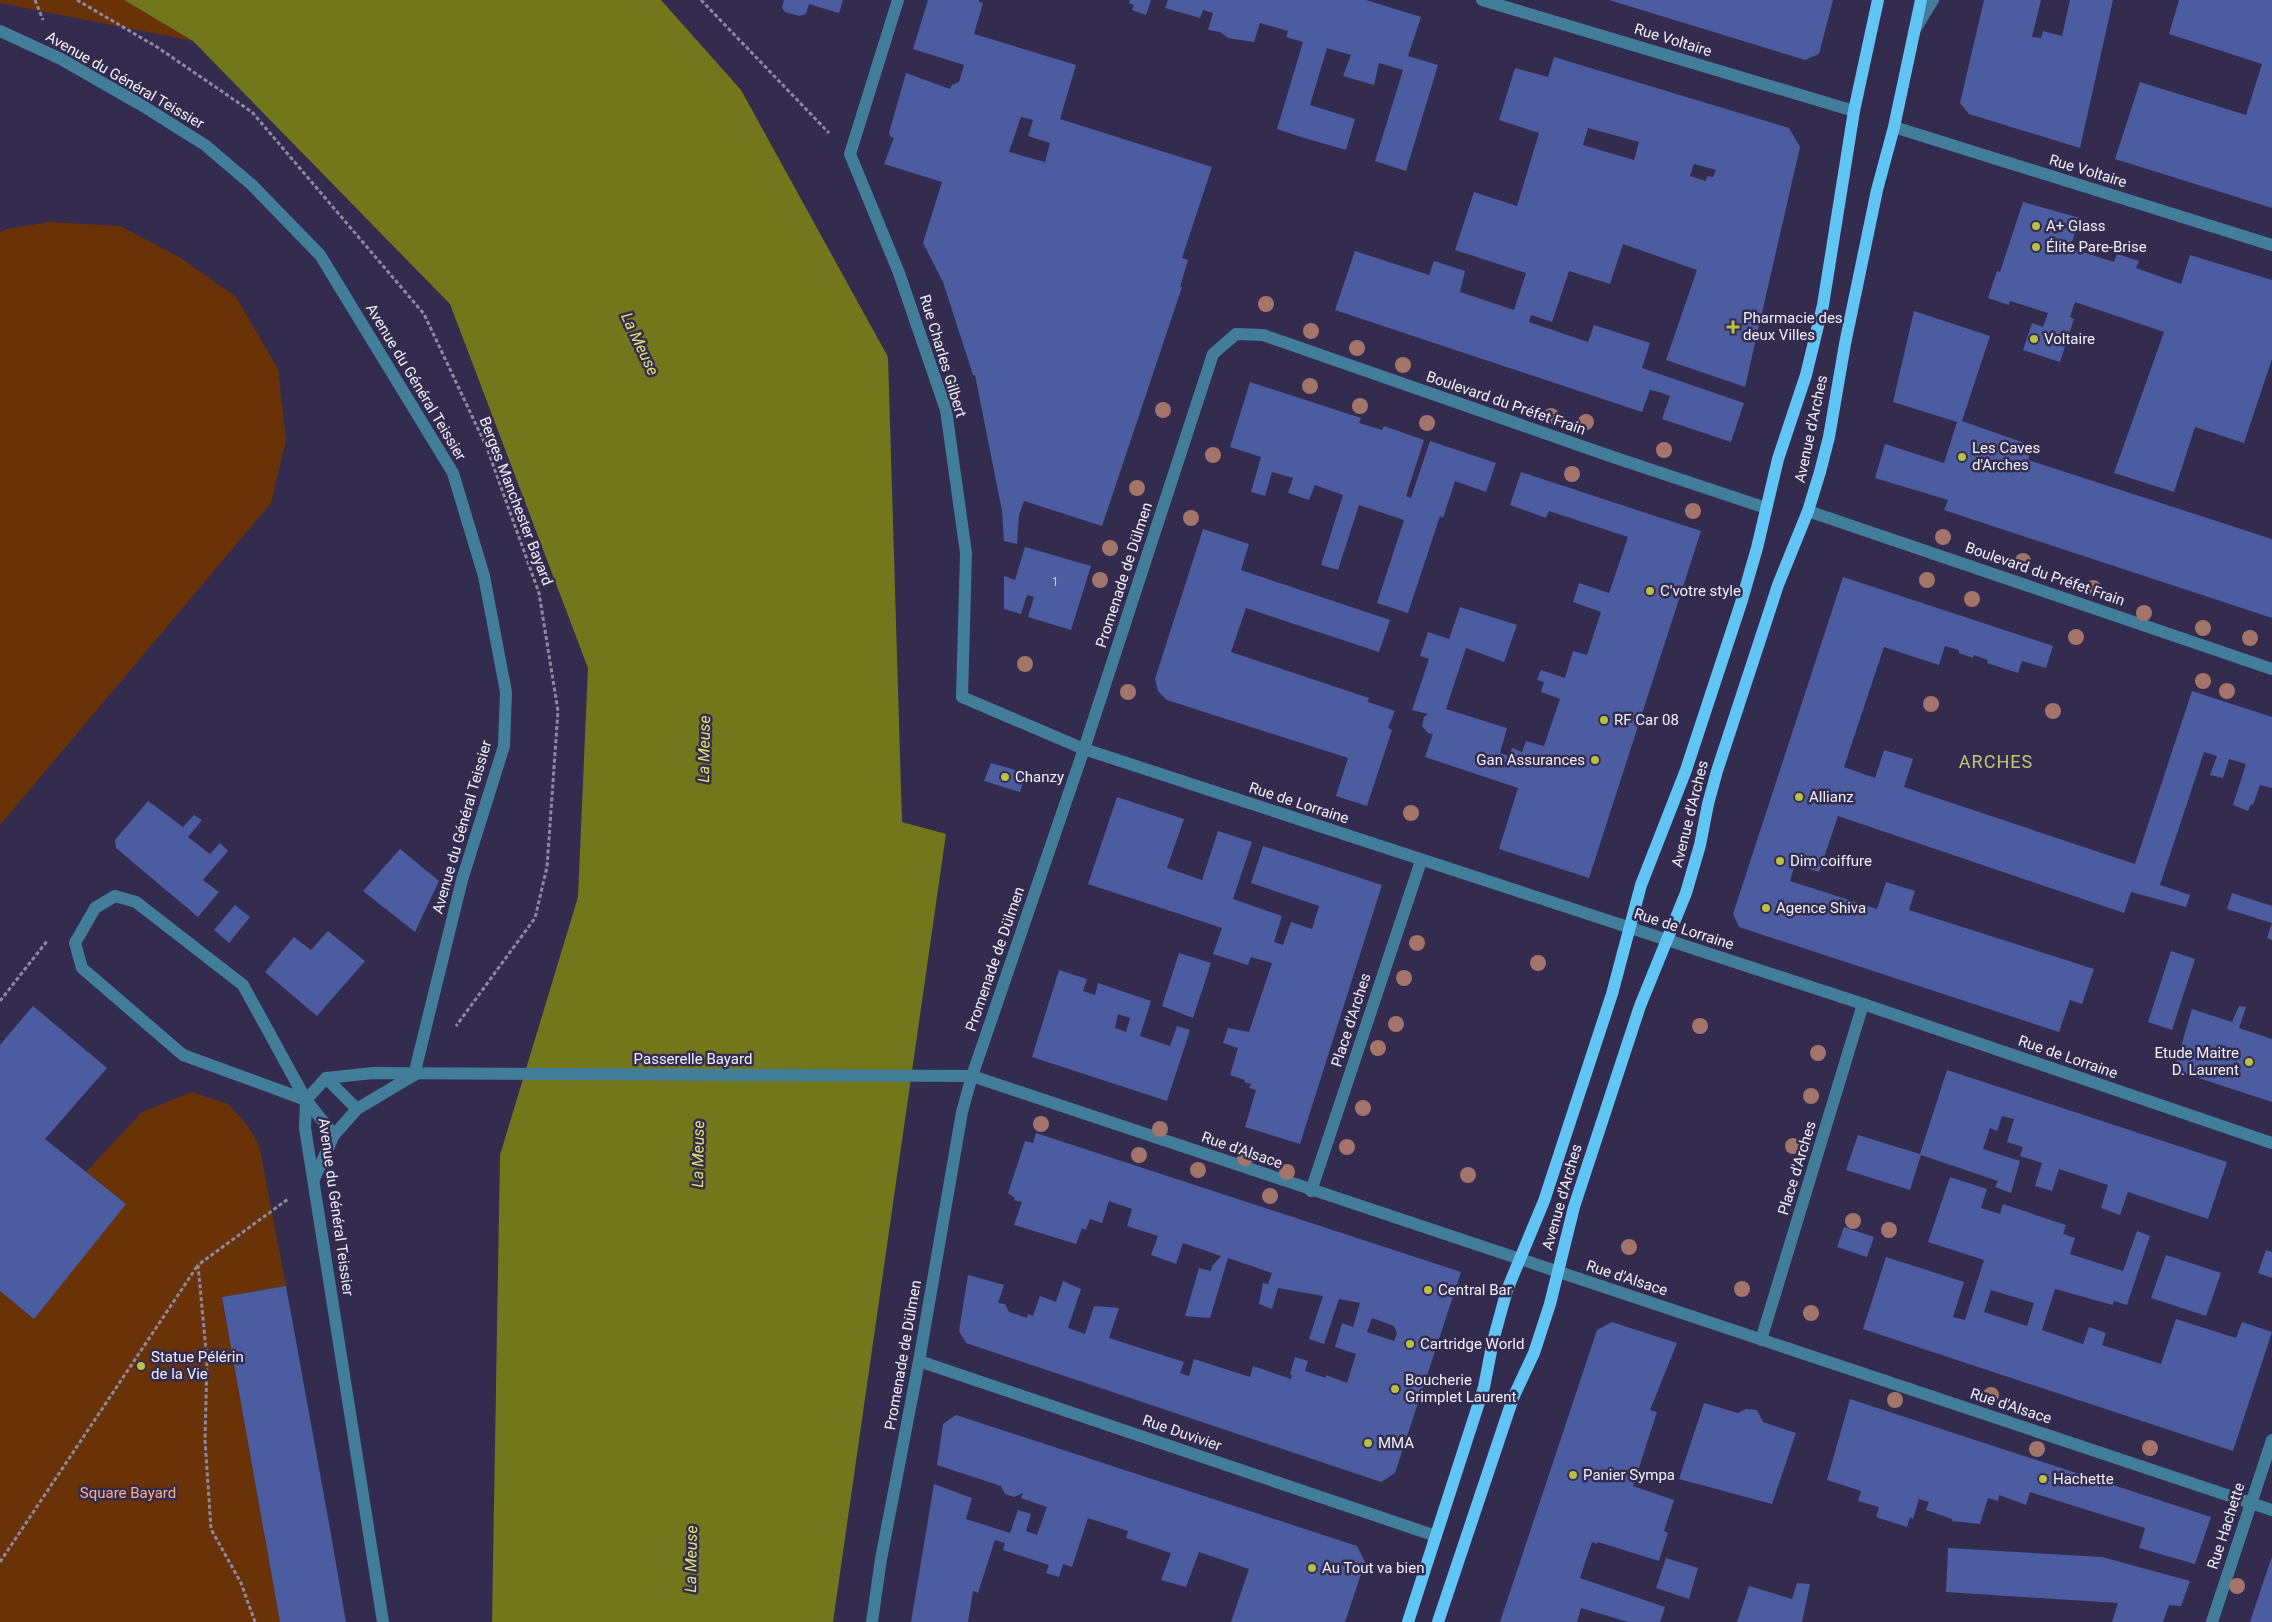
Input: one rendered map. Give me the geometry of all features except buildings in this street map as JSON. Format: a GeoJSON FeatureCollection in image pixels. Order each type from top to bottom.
{"type":"FeatureCollection","features":[{"type":"Feature","properties":{"kind":"main road","name":"Avenue d'Arches"},"geometry":{"type":"LineString","coordinates":[[1408,1622],[1484,1387],[1507,1290],[1544,1201],[1612,994],[1646,867],[1686,770],[1742,600],[1790,419],[1806,374],[1821,314],[1854,111],[1878,0]]}},
{"type":"Feature","properties":{"kind":"main road","name":"Avenue d'Arches"},"geometry":{"type":"LineString","coordinates":[[1438,1622],[1513,1398],[1534,1353],[1558,1272],[1574,1207],[1640,1006],[1693,869],[1717,771],[1772,604],[1808,511],[1829,437],[1845,344],[1877,190],[1894,127],[1921,0]]}},
{"type":"Feature","properties":{"kind":"street"},"geometry":{"type":"LineString","coordinates":[[850,154],[898,0]]}},
{"type":"Feature","properties":{"kind":"street","name":"Rue Voltaire"},"geometry":{"type":"LineString","coordinates":[[1482,0],[1854,111]]}},
{"type":"Feature","properties":{"kind":"street"},"geometry":{"type":"LineString","coordinates":[[1916,28],[1933,0]]}},
{"type":"Feature","properties":{"kind":"street","name":"Avenue du Général Teissier"},"geometry":{"type":"LineString","coordinates":[[0,32],[61,59],[143,106],[205,145],[252,185],[320,255],[452,474],[484,576],[506,692],[504,746],[462,880],[414,1075]]}},
{"type":"Feature","properties":{"kind":"street","name":"Rue Voltaire"},"geometry":{"type":"LineString","coordinates":[[1894,127],[2272,245]]}},
{"type":"Feature","properties":{"kind":"street","name":"Rue Charles Gilbert"},"geometry":{"type":"LineString","coordinates":[[850,154],[899,272],[946,410],[966,553],[962,697],[1084,749]]}},
{"type":"Feature","properties":{"kind":"street","name":"Boulevard du Préfet Frain"},"geometry":{"type":"LineString","coordinates":[[1236,334],[1264,335],[1610,456],[1766,508]]}},
{"type":"Feature","properties":{"kind":"street","name":"Promenade de Dülmen"},"geometry":{"type":"LineString","coordinates":[[872,1622],[881,1559],[919,1362],[962,1112],[972,1076],[1084,749],[1213,354],[1236,334]]}},
{"type":"Feature","properties":{"kind":"street","name":"Boulevard du Préfet Frain"},"geometry":{"type":"LineString","coordinates":[[1808,511],[2272,669]]}},
{"type":"Feature","properties":{"kind":"street","name":"Rue de Lorraine"},"geometry":{"type":"LineString","coordinates":[[1084,749],[1862,1004],[2272,1143]]}},
{"type":"Feature","properties":{"kind":"street","name":"Place d'Arches"},"geometry":{"type":"LineString","coordinates":[[1311,1190],[1421,860]]}},
{"type":"Feature","properties":{"kind":"street"},"geometry":{"type":"LineString","coordinates":[[306,1100],[184,1055],[82,968],[75,943],[95,908],[115,896],[136,902],[243,984],[306,1100],[334,1134]]}},
{"type":"Feature","properties":{"kind":"street","name":"Place d'Arches"},"geometry":{"type":"LineString","coordinates":[[1761,1340],[1862,1004]]}},
{"type":"Feature","properties":{"kind":"street"},"geometry":{"type":"LineString","coordinates":[[326,1078],[373,1073],[414,1075]]}},
{"type":"Feature","properties":{"kind":"street"},"geometry":{"type":"LineString","coordinates":[[314,1179],[334,1134],[357,1110],[414,1075]]}},
{"type":"Feature","properties":{"kind":"street","name":"Passerelle Bayard"},"geometry":{"type":"LineString","coordinates":[[414,1075],[972,1076]]}},
{"type":"Feature","properties":{"kind":"street","name":"Rue d'Alsace"},"geometry":{"type":"LineString","coordinates":[[972,1076],[2272,1510]]}},
{"type":"Feature","properties":{"kind":"street"},"geometry":{"type":"LineString","coordinates":[[326,1078],[357,1110]]}},
{"type":"Feature","properties":{"kind":"street","name":"Avenue du Général Teissier"},"geometry":{"type":"LineString","coordinates":[[326,1078],[306,1100],[305,1128],[383,1622]]}},
{"type":"Feature","properties":{"kind":"street","name":"Rue Duvivier"},"geometry":{"type":"LineString","coordinates":[[919,1362],[1436,1536]]}},
{"type":"Feature","properties":{"kind":"street","name":"Rue Hachette"},"geometry":{"type":"LineString","coordinates":[[2212,1622],[2272,1440]]}},
{"type":"Feature","properties":{"kind":"path","name":"Berges Manchester Bayard"},"geometry":{"type":"LineString","coordinates":[[77,0],[157,46],[252,112],[424,314],[487,448],[539,593],[558,711],[547,867],[535,918],[450,1033]]}},
{"type":"Feature","properties":{"kind":"path"},"geometry":{"type":"LineString","coordinates":[[700,0],[850,154]]}},
{"type":"Feature","properties":{"kind":"path"},"geometry":{"type":"LineString","coordinates":[[0,1001],[47,941],[75,943]]}},
{"type":"Feature","properties":{"kind":"path"},"geometry":{"type":"LineString","coordinates":[[0,1562],[198,1265],[314,1179]]}},
{"type":"Feature","properties":{"kind":"path"},"geometry":{"type":"LineString","coordinates":[[198,1265],[207,1361],[205,1440],[211,1529],[240,1583],[255,1622]]}},
{"type":"Feature","properties":{"kind":"green space"},"geometry":{"type":"Polygon","coordinates":[[[0,0],[124,0],[193,41],[0,3],[0,0]]]}},
{"type":"Feature","properties":{"kind":"green space"},"geometry":{"type":"Polygon","coordinates":[[[49,222],[120,226],[181,258],[236,297],[278,369],[286,440],[271,503],[0,825],[0,232],[7,229],[49,222]]]}},
{"type":"Feature","properties":{"kind":"green space","name":"Square Bayard"},"geometry":{"type":"Polygon","coordinates":[[[192,1092],[228,1104],[248,1126],[259,1145],[286,1286],[222,1297],[280,1622],[0,1622],[0,1291],[34,1319],[126,1204],[86,1172],[142,1112],[192,1092]]]}},
{"type":"Feature","properties":{"kind":"water","name":"La Meuse"},"geometry":{"type":"Polygon","coordinates":[[[124,0],[661,0],[741,90],[888,357],[902,822],[946,834],[833,1622],[492,1622],[500,1155],[578,897],[588,668],[450,304],[193,41],[124,0]]]}},
{"type":"Feature","properties":{"kind":"place","name":"A+ Glass"},"geometry":{"type":"Point","coordinates":[2036,226]}},
{"type":"Feature","properties":{"kind":"place","name":"Élite Pare-Brise"},"geometry":{"type":"Point","coordinates":[2036,247]}},
{"type":"Feature","properties":{"kind":"place","name":"Pharmacie des deux Villes"},"geometry":{"type":"Point","coordinates":[1733,327]}},
{"type":"Feature","properties":{"kind":"place","name":"Voltaire"},"geometry":{"type":"Point","coordinates":[2034,339]}},
{"type":"Feature","properties":{"kind":"place","name":"Les Caves d'Arches"},"geometry":{"type":"Point","coordinates":[1962,457]}},
{"type":"Feature","properties":{"kind":"place","name":"C'votre style"},"geometry":{"type":"Point","coordinates":[1650,591]}},
{"type":"Feature","properties":{"kind":"place","name":"RF Car 08"},"geometry":{"type":"Point","coordinates":[1604,720]}},
{"type":"Feature","properties":{"kind":"place","name":"Gan Assurances"},"geometry":{"type":"Point","coordinates":[1595,760]}},
{"type":"Feature","properties":{"kind":"place","name":"Chanzy"},"geometry":{"type":"Point","coordinates":[1005,777]}},
{"type":"Feature","properties":{"kind":"place","name":"Allianz"},"geometry":{"type":"Point","coordinates":[1799,797]}},
{"type":"Feature","properties":{"kind":"place","name":"Dim coiffure"},"geometry":{"type":"Point","coordinates":[1780,861]}},
{"type":"Feature","properties":{"kind":"place","name":"Agence Shiva"},"geometry":{"type":"Point","coordinates":[1766,908]}},
{"type":"Feature","properties":{"kind":"place","name":"Etude Maitre D. Laurent"},"geometry":{"type":"Point","coordinates":[2249,1062]}},
{"type":"Feature","properties":{"kind":"place","name":"Central Bar"},"geometry":{"type":"Point","coordinates":[1428,1290]}},
{"type":"Feature","properties":{"kind":"place","name":"Cartridge World"},"geometry":{"type":"Point","coordinates":[1410,1344]}},
{"type":"Feature","properties":{"kind":"place","name":"Statue Pélérin de la Vie"},"geometry":{"type":"Point","coordinates":[141,1366]}},
{"type":"Feature","properties":{"kind":"place","name":"Boucherie Grimplet Laurent"},"geometry":{"type":"Point","coordinates":[1395,1389]}},
{"type":"Feature","properties":{"kind":"place","name":"MMA"},"geometry":{"type":"Point","coordinates":[1368,1443]}},
{"type":"Feature","properties":{"kind":"place","name":"Panier Sympa"},"geometry":{"type":"Point","coordinates":[1573,1475]}},
{"type":"Feature","properties":{"kind":"place","name":"Hachette"},"geometry":{"type":"Point","coordinates":[2043,1479]}},
{"type":"Feature","properties":{"kind":"place","name":"Au Tout va bien"},"geometry":{"type":"Point","coordinates":[1312,1568]}},
{"type":"Feature","properties":{"kind":"district","name":"ARCHES"},"geometry":{"type":"Point","coordinates":[1996,761]}}]}
